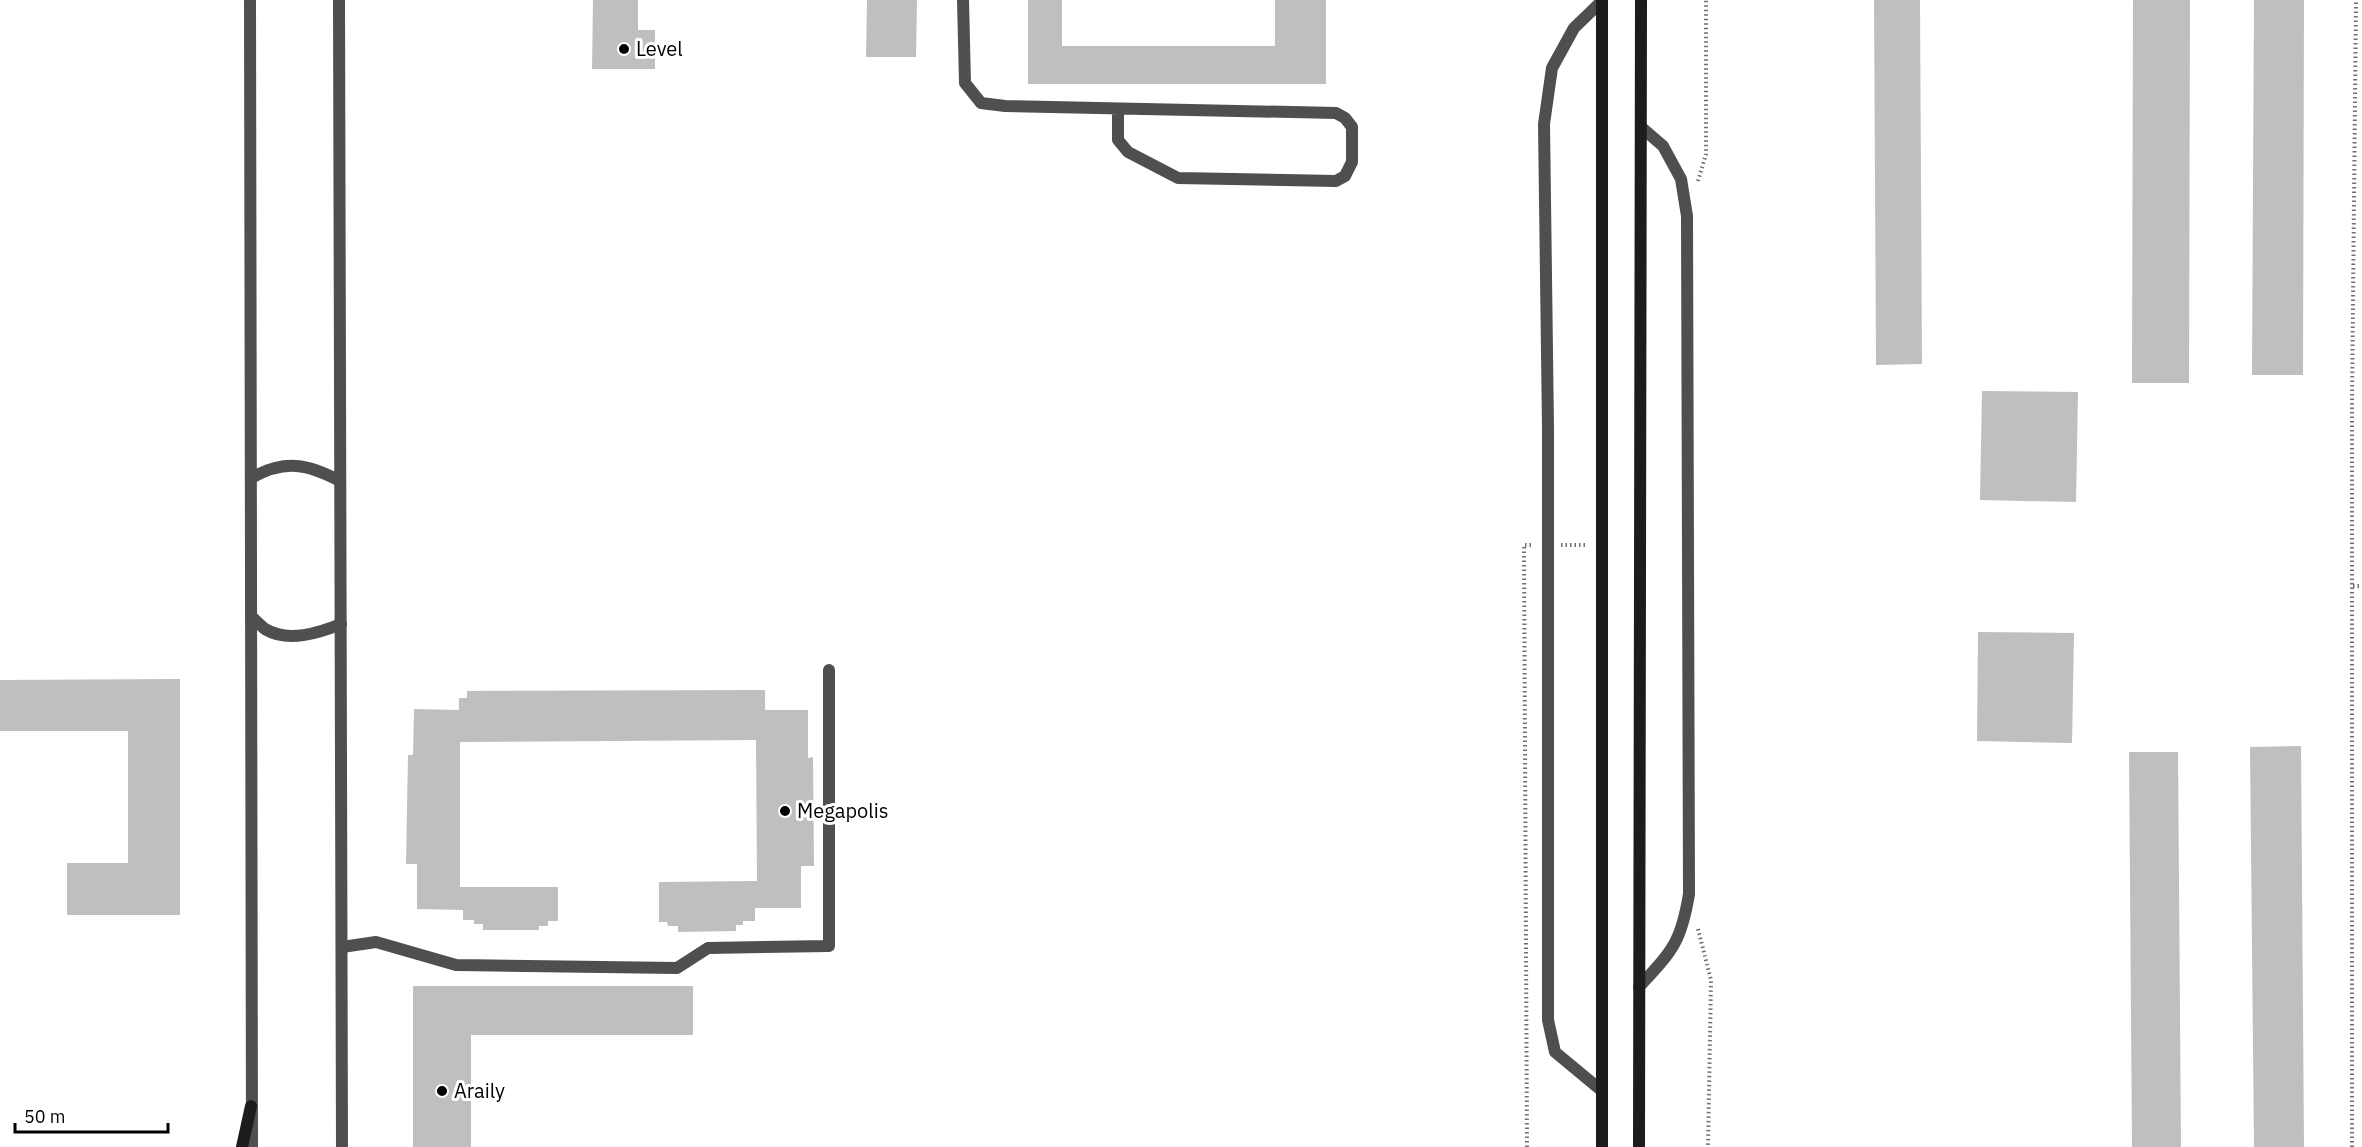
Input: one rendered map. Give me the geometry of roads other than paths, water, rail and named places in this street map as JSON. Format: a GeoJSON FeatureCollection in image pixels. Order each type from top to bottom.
{"type":"FeatureCollection","features":[{"type":"Feature","properties":{"kind":"main road"},"geometry":{"type":"LineString","coordinates":[[1602,0],[1602,1147]]}},
{"type":"Feature","properties":{"kind":"main road"},"geometry":{"type":"LineString","coordinates":[[1639,1147],[1641,0]]}},
{"type":"Feature","properties":{"kind":"main road"},"geometry":{"type":"LineString","coordinates":[[1641,16],[1646,0]]}},
{"type":"Feature","properties":{"kind":"main road"},"geometry":{"type":"LineString","coordinates":[[242,1147],[251,1106]]}},
{"type":"Feature","properties":{"kind":"street"},"geometry":{"type":"LineString","coordinates":[[250,0],[252,1147]]}},
{"type":"Feature","properties":{"kind":"street"},"geometry":{"type":"LineString","coordinates":[[339,0],[342,1147]]}},
{"type":"Feature","properties":{"kind":"street"},"geometry":{"type":"LineString","coordinates":[[963,0],[965,83],[981,103],[1005,106],[1336,113],[1345,118],[1352,127],[1352,162],[1345,176],[1336,181],[1178,178],[1128,152],[1118,140],[1118,109]]}},
{"type":"Feature","properties":{"kind":"street"},"geometry":{"type":"LineString","coordinates":[[1602,0],[1574,28],[1552,68],[1544,124],[1548,451],[1548,1020],[1555,1052],[1602,1091]]}},
{"type":"Feature","properties":{"kind":"street"},"geometry":{"type":"LineString","coordinates":[[1639,987],[1672,950],[1684,924],[1689,894],[1688,216],[1681,179],[1664,146],[1641,127]]}},
{"type":"Feature","properties":{"kind":"street"},"geometry":{"type":"LineString","coordinates":[[251,478],[266,470],[282,466],[299,466],[317,469],[340,481]]}},
{"type":"Feature","properties":{"kind":"street"},"geometry":{"type":"LineString","coordinates":[[251,616],[266,629],[280,634],[303,635],[323,632],[341,624]]}},
{"type":"Feature","properties":{"kind":"street"},"geometry":{"type":"LineString","coordinates":[[342,947],[376,942],[456,965],[677,968],[708,948],[829,946],[829,670]]}},
{"type":"Feature","properties":{"kind":"place","name":"Level"},"geometry":{"type":"Point","coordinates":[624,49]}},
{"type":"Feature","properties":{"kind":"place","name":"Megapolis"},"geometry":{"type":"Point","coordinates":[785,811]}},
{"type":"Feature","properties":{"kind":"place","name":"Araily"},"geometry":{"type":"Point","coordinates":[442,1091]}}]}
